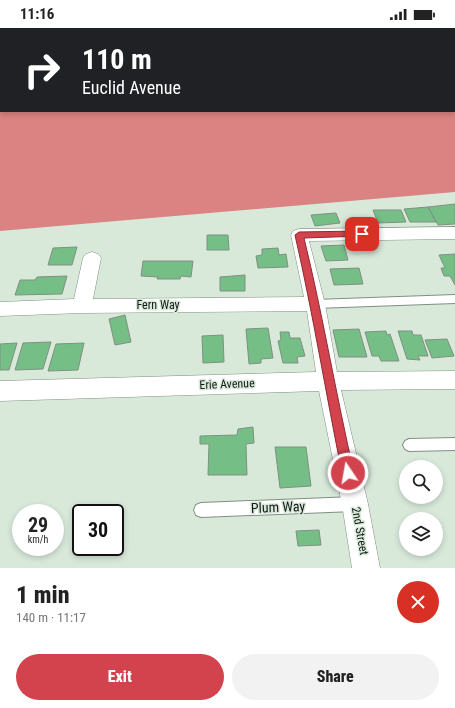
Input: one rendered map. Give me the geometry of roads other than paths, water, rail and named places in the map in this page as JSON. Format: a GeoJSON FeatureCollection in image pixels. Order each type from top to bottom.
{"type":"FeatureCollection","features":[{"type":"Feature","properties":{"kind":"street","name":"2nd Street"},"geometry":{"type":"LineString","coordinates":[[366,568],[355,504],[328,381],[315,304],[299,235],[455,233]]}},
{"type":"Feature","properties":{"kind":"street"},"geometry":{"type":"LineString","coordinates":[[82,306],[92,258]]}},
{"type":"Feature","properties":{"kind":"street","name":"Fern Way"},"geometry":{"type":"LineString","coordinates":[[0,309],[82,306],[315,304]]}},
{"type":"Feature","properties":{"kind":"street","name":"Erie Avenue"},"geometry":{"type":"LineString","coordinates":[[0,391],[328,381],[455,380]]}},
{"type":"Feature","properties":{"kind":"lane"},"geometry":{"type":"LineString","coordinates":[[315,304],[455,298]]}},
{"type":"Feature","properties":{"kind":"lane"},"geometry":{"type":"LineString","coordinates":[[409,445],[455,444]]}},
{"type":"Feature","properties":{"kind":"lane","name":"Plum Way"},"geometry":{"type":"LineString","coordinates":[[201,510],[355,504]]}}]}
